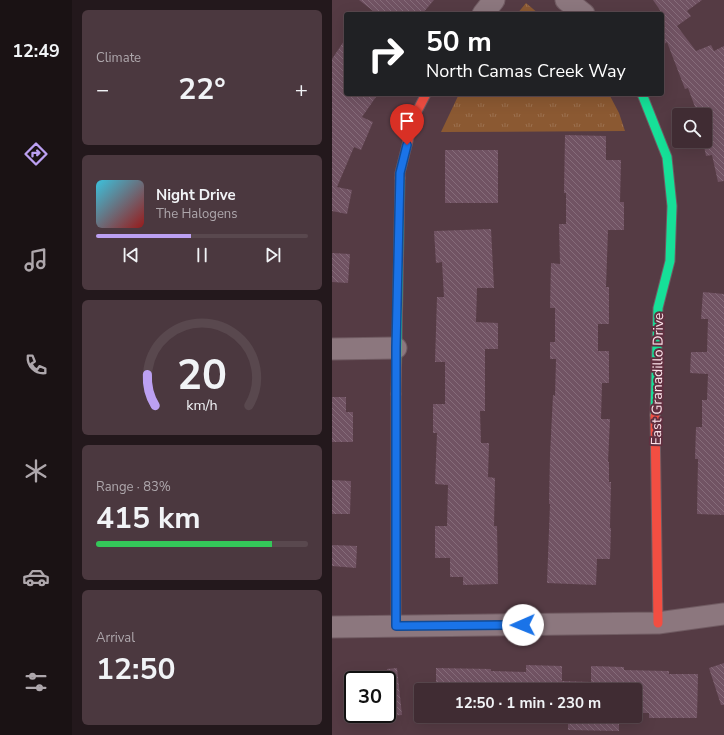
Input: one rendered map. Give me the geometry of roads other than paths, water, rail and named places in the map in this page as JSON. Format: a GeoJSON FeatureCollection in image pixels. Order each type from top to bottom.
{"type":"FeatureCollection","features":[{"type":"Feature","properties":{"kind":"street"},"geometry":{"type":"LineString","coordinates":[[485,12],[494,0]]}},
{"type":"Feature","properties":{"kind":"street"},"geometry":{"type":"LineString","coordinates":[[566,0],[581,12]]}},
{"type":"Feature","properties":{"kind":"street"},"geometry":{"type":"LineString","coordinates":[[396,626],[396,348],[400,173],[414,117],[425,96]]}},
{"type":"Feature","properties":{"kind":"street","name":"East Granadillo Drive"},"geometry":{"type":"LineString","coordinates":[[643,96],[668,157],[672,206],[670,261],[657,315],[655,390],[658,623]]}},
{"type":"Feature","properties":{"kind":"street"},"geometry":{"type":"LineString","coordinates":[[332,349],[396,348]]}},
{"type":"Feature","properties":{"kind":"street"},"geometry":{"type":"LineString","coordinates":[[332,627],[658,623],[724,614]]}}]}
